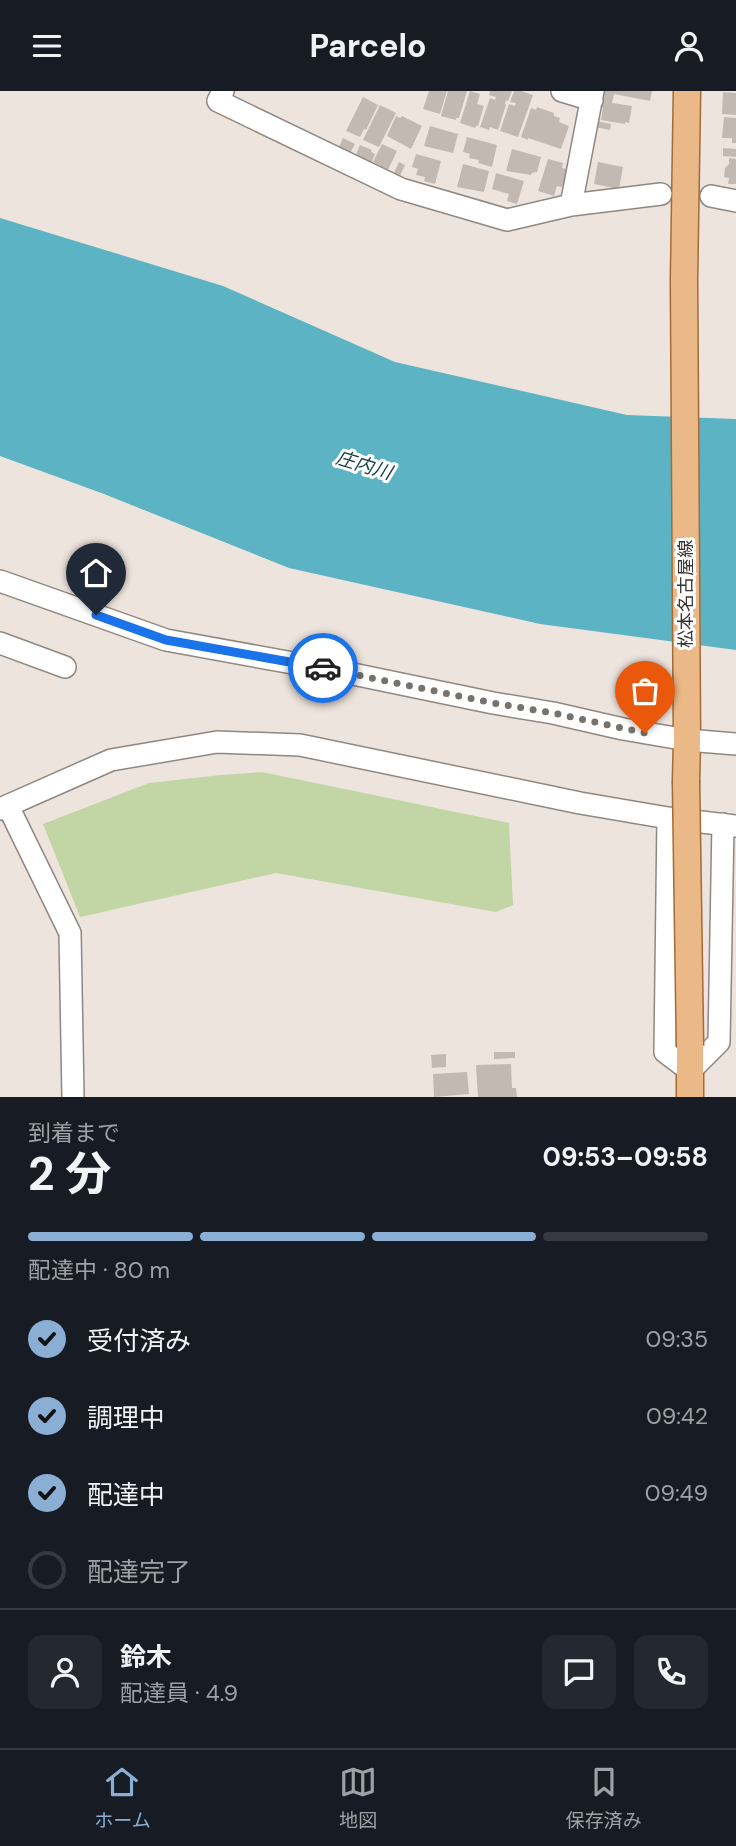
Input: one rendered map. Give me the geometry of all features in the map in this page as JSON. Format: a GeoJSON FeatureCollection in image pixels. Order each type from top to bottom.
{"type":"FeatureCollection","features":[{"type":"Feature","properties":{"kind":"main road","name":"松本名古屋線"},"geometry":{"type":"LineString","coordinates":[[687,91],[684,280],[690,1097]]}},
{"type":"Feature","properties":{"kind":"street"},"geometry":{"type":"LineString","coordinates":[[223,91],[218,101],[401,189],[507,220],[571,205],[661,194]]}},
{"type":"Feature","properties":{"kind":"street"},"geometry":{"type":"LineString","coordinates":[[562,91],[593,96],[571,205]]}},
{"type":"Feature","properties":{"kind":"street"},"geometry":{"type":"LineString","coordinates":[[711,196],[736,201]]}},
{"type":"Feature","properties":{"kind":"street"},"geometry":{"type":"LineString","coordinates":[[0,580],[166,640],[348,673],[623,729],[687,740],[736,744]]}},
{"type":"Feature","properties":{"kind":"street"},"geometry":{"type":"LineString","coordinates":[[0,643],[65,667]]}},
{"type":"Feature","properties":{"kind":"street"},"geometry":{"type":"LineString","coordinates":[[73,1097],[70,933],[4,807],[111,761],[217,742],[300,745],[580,803],[729,825],[719,1042],[690,1058],[665,1052],[668,818]]}},
{"type":"Feature","properties":{"kind":"green space"},"geometry":{"type":"Polygon","coordinates":[[[262,772],[509,823],[513,905],[496,912],[276,873],[80,917],[43,824],[149,783],[262,772]]]}},
{"type":"Feature","properties":{"kind":"water","name":"庄内川"},"geometry":{"type":"Polygon","coordinates":[[[0,218],[223,286],[395,362],[627,415],[736,419],[736,650],[540,624],[289,568],[104,494],[0,456],[0,218]]]}},
{"type":"Feature","properties":{"kind":"building"},"geometry":{"type":"Polygon","coordinates":[[[429,91],[447,91],[440,114],[423,109],[429,91]]]}},
{"type":"Feature","properties":{"kind":"building"},"geometry":{"type":"Polygon","coordinates":[[[448,91],[467,91],[456,120],[441,116],[448,91]]]}},
{"type":"Feature","properties":{"kind":"building"},"geometry":{"type":"Polygon","coordinates":[[[470,91],[480,94],[477,104],[484,106],[475,128],[460,123],[470,91]]]}},
{"type":"Feature","properties":{"kind":"building"},"geometry":{"type":"Polygon","coordinates":[[[490,91],[512,91],[508,101],[506,100],[498,130],[480,127],[490,98],[495,100],[496,97],[489,95],[490,91]]]}},
{"type":"Feature","properties":{"kind":"building"},"geometry":{"type":"Polygon","coordinates":[[[514,91],[533,95],[518,137],[500,131],[509,104],[515,106],[516,103],[510,102],[514,91]]]}},
{"type":"Feature","properties":{"kind":"building"},"geometry":{"type":"Polygon","coordinates":[[[601,91],[652,91],[650,101],[614,94],[612,103],[632,106],[629,123],[625,124],[601,120],[601,91]]]}},
{"type":"Feature","properties":{"kind":"building"},"geometry":{"type":"Polygon","coordinates":[[[723,92],[736,93],[736,115],[722,114],[723,92]]]}},
{"type":"Feature","properties":{"kind":"building"},"geometry":{"type":"Polygon","coordinates":[[[363,97],[378,105],[360,137],[346,131],[363,97]]]}},
{"type":"Feature","properties":{"kind":"building"},"geometry":{"type":"Polygon","coordinates":[[[380,105],[396,113],[379,147],[363,140],[380,105]]]}},
{"type":"Feature","properties":{"kind":"building"},"geometry":{"type":"Polygon","coordinates":[[[537,107],[554,113],[554,116],[560,118],[559,122],[569,126],[561,149],[521,137],[531,108],[536,110],[537,107]]]}},
{"type":"Feature","properties":{"kind":"building"},"geometry":{"type":"Polygon","coordinates":[[[396,116],[402,116],[422,126],[411,149],[387,136],[396,116]]]}},
{"type":"Feature","properties":{"kind":"building"},"geometry":{"type":"Polygon","coordinates":[[[724,117],[736,118],[736,143],[732,143],[732,138],[722,138],[724,117]]]}},
{"type":"Feature","properties":{"kind":"building"},"geometry":{"type":"Polygon","coordinates":[[[596,121],[611,124],[610,130],[595,127],[596,121]]]}},
{"type":"Feature","properties":{"kind":"building"},"geometry":{"type":"Polygon","coordinates":[[[430,126],[458,134],[453,153],[424,146],[430,126]]]}},
{"type":"Feature","properties":{"kind":"building"},"geometry":{"type":"Polygon","coordinates":[[[467,137],[497,145],[492,167],[478,163],[479,160],[469,158],[470,154],[463,152],[467,137]]]}},
{"type":"Feature","properties":{"kind":"building"},"geometry":{"type":"Polygon","coordinates":[[[343,138],[355,144],[349,155],[338,149],[343,138]]]}},
{"type":"Feature","properties":{"kind":"building"},"geometry":{"type":"Polygon","coordinates":[[[382,144],[397,151],[388,170],[373,162],[382,144]]]}},
{"type":"Feature","properties":{"kind":"building"},"geometry":{"type":"Polygon","coordinates":[[[360,145],[375,154],[371,164],[355,157],[360,145]]]}},
{"type":"Feature","properties":{"kind":"building"},"geometry":{"type":"Polygon","coordinates":[[[723,148],[736,149],[736,157],[723,156],[723,148]]]}},
{"type":"Feature","properties":{"kind":"building"},"geometry":{"type":"Polygon","coordinates":[[[512,149],[541,157],[537,172],[531,175],[506,171],[512,149]]]}},
{"type":"Feature","properties":{"kind":"building"},"geometry":{"type":"Polygon","coordinates":[[[416,154],[441,161],[435,184],[416,175],[418,169],[412,167],[416,154]]]}},
{"type":"Feature","properties":{"kind":"building"},"geometry":{"type":"Polygon","coordinates":[[[729,158],[736,159],[736,184],[728,184],[729,178],[724,177],[729,158]]]}},
{"type":"Feature","properties":{"kind":"building"},"geometry":{"type":"Polygon","coordinates":[[[548,159],[563,163],[562,168],[567,169],[562,187],[557,186],[554,196],[538,191],[548,159]]]}},
{"type":"Feature","properties":{"kind":"building"},"geometry":{"type":"Polygon","coordinates":[[[399,162],[405,165],[399,178],[393,175],[399,162]]]}},
{"type":"Feature","properties":{"kind":"building"},"geometry":{"type":"Polygon","coordinates":[[[598,162],[623,167],[619,189],[594,184],[598,162]]]}},
{"type":"Feature","properties":{"kind":"building"},"geometry":{"type":"Polygon","coordinates":[[[463,164],[489,171],[484,192],[457,187],[463,164]]]}},
{"type":"Feature","properties":{"kind":"building"},"geometry":{"type":"Polygon","coordinates":[[[496,173],[524,181],[517,204],[507,201],[509,194],[492,189],[496,173]]]}},
{"type":"Feature","properties":{"kind":"building"},"geometry":{"type":"Polygon","coordinates":[[[494,1052],[515,1052],[515,1058],[494,1059],[494,1052]]]}},
{"type":"Feature","properties":{"kind":"building"},"geometry":{"type":"Polygon","coordinates":[[[446,1054],[446,1067],[432,1068],[431,1055],[446,1054]]]}},
{"type":"Feature","properties":{"kind":"building"},"geometry":{"type":"Polygon","coordinates":[[[511,1064],[512,1088],[516,1088],[517,1097],[478,1097],[476,1065],[511,1064]]]}},
{"type":"Feature","properties":{"kind":"building"},"geometry":{"type":"Polygon","coordinates":[[[467,1072],[469,1094],[434,1097],[433,1074],[467,1072]]]}},
{"type":"Feature","properties":{"kind":"way so far"},"geometry":{"type":"LineString","coordinates":[[323,668],[645,733]]}},
{"type":"Feature","properties":{"kind":"route"},"geometry":{"type":"LineString","coordinates":[[96,615],[166,640],[323,668]]}}]}
